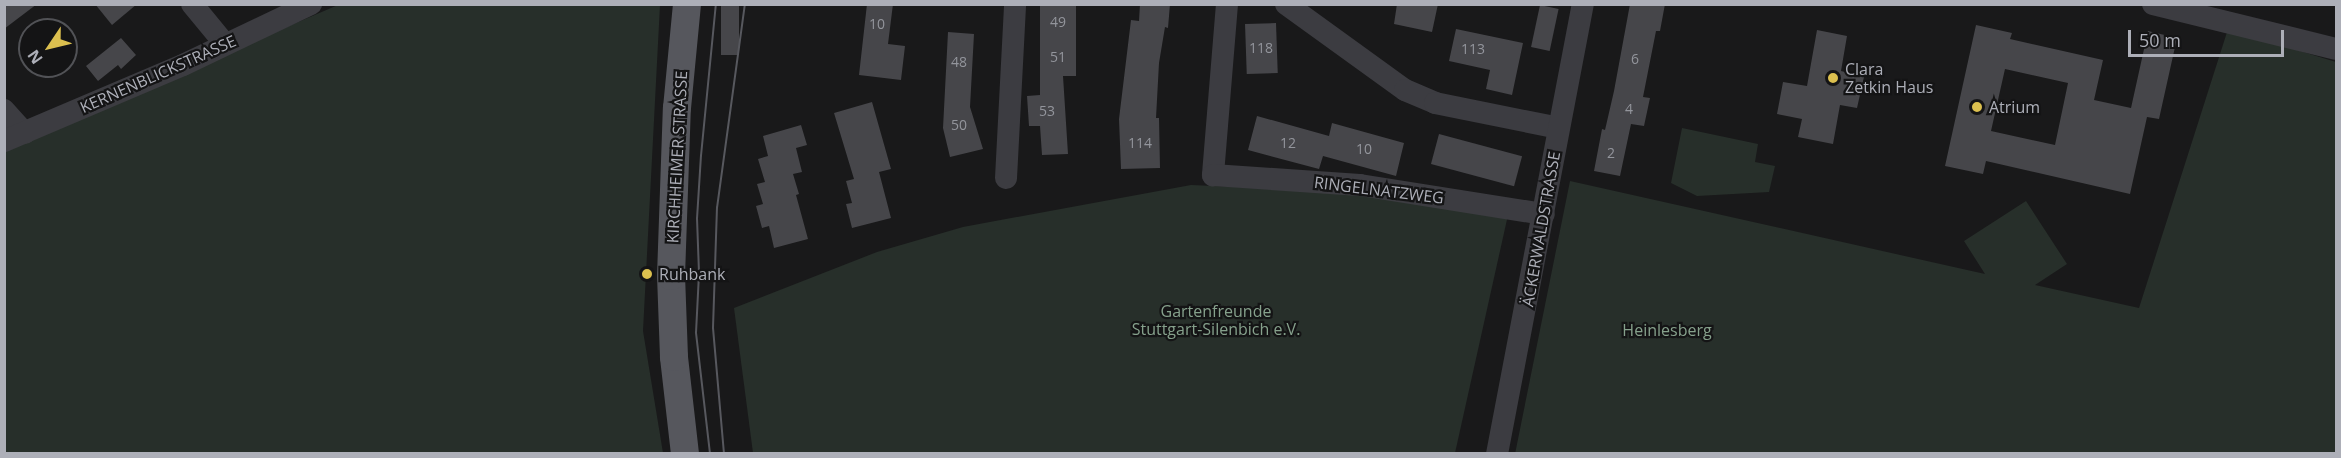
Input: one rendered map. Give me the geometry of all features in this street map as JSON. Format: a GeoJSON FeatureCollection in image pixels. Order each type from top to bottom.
{"type":"FeatureCollection","features":[{"type":"Feature","properties":{"kind":"main road","name":"KIRCHHEIMER STRASSE"},"geometry":{"type":"LineString","coordinates":[[686,453],[674,357],[671,276],[677,108],[687,4]]}},
{"type":"Feature","properties":{"kind":"street"},"geometry":{"type":"LineString","coordinates":[[192,4],[225,44]]}},
{"type":"Feature","properties":{"kind":"street","name":"KERNENBLICKSTRASSE"},"geometry":{"type":"LineString","coordinates":[[15,137],[310,4]]}},
{"type":"Feature","properties":{"kind":"street"},"geometry":{"type":"LineString","coordinates":[[1006,178],[1015,4]]}},
{"type":"Feature","properties":{"kind":"street","name":"RINGELNATZWEG"},"geometry":{"type":"LineString","coordinates":[[1227,4],[1213,165],[1544,213]]}},
{"type":"Feature","properties":{"kind":"street"},"geometry":{"type":"LineString","coordinates":[[1286,4],[1405,90],[1436,103],[1559,128]]}},
{"type":"Feature","properties":{"kind":"street","name":"ÄCKERWALDSTRASSE"},"geometry":{"type":"LineString","coordinates":[[1497,453],[1583,4]]}},
{"type":"Feature","properties":{"kind":"street"},"geometry":{"type":"LineString","coordinates":[[2153,4],[2337,49]]}},
{"type":"Feature","properties":{"kind":"street"},"geometry":{"type":"LineString","coordinates":[[4,110],[15,137]]}},
{"type":"Feature","properties":{"kind":"green space"},"geometry":{"type":"Polygon","coordinates":[[[338,5],[660,5],[643,331],[663,453],[5,453],[4,148],[338,5]]]}},
{"type":"Feature","properties":{"kind":"green space","name":"Heinlesberg"},"geometry":{"type":"Polygon","coordinates":[[[2228,29],[2336,62],[2336,453],[1515,454],[1570,181],[1985,274],[1964,241],[2026,201],[2067,264],[2035,285],[2139,308],[2228,29]]]}},
{"type":"Feature","properties":{"kind":"green space"},"geometry":{"type":"Polygon","coordinates":[[[1682,128],[1758,144],[1755,162],[1775,166],[1769,192],[1697,196],[1671,183],[1682,128]]]}},
{"type":"Feature","properties":{"kind":"green space","name":"Gartenfreunde Stuttgart-Silenbich e.V."},"geometry":{"type":"Polygon","coordinates":[[[1191,185],[1358,192],[1508,215],[1455,453],[753,453],[734,308],[877,252],[963,227],[1191,185]]]}},
{"type":"Feature","properties":{"kind":"building"},"geometry":{"type":"Polygon","coordinates":[[[4,4],[37,4],[18,18],[4,29],[4,4]]]}},
{"type":"Feature","properties":{"kind":"building"},"geometry":{"type":"Polygon","coordinates":[[[95,4],[137,4],[112,25],[95,4]]]}},
{"type":"Feature","properties":{"kind":"building"},"geometry":{"type":"Polygon","coordinates":[[[721,4],[739,4],[739,55],[721,55],[721,4]]]}},
{"type":"Feature","properties":{"kind":"building"},"geometry":{"type":"Polygon","coordinates":[[[867,4],[893,4],[888,44],[905,46],[901,80],[859,75],[867,4]]]}},
{"type":"Feature","properties":{"kind":"building"},"geometry":{"type":"Polygon","coordinates":[[[1040,4],[1076,4],[1076,76],[1063,76],[1068,154],[1042,155],[1040,126],[1029,126],[1027,96],[1040,95],[1040,4]]]}},
{"type":"Feature","properties":{"kind":"building"},"geometry":{"type":"Polygon","coordinates":[[[1140,4],[1170,4],[1168,28],[1165,27],[1159,63],[1156,118],[1159,118],[1160,168],[1121,169],[1119,119],[1131,20],[1139,21],[1140,4]]]}},
{"type":"Feature","properties":{"kind":"building"},"geometry":{"type":"Polygon","coordinates":[[[1397,4],[1438,4],[1432,32],[1394,24],[1397,4]]]}},
{"type":"Feature","properties":{"kind":"building"},"geometry":{"type":"Polygon","coordinates":[[[1630,4],[1665,4],[1660,31],[1656,31],[1643,97],[1650,98],[1644,126],[1631,124],[1620,176],[1594,171],[1602,129],[1605,130],[1614,91],[1630,4]]]}},
{"type":"Feature","properties":{"kind":"building"},"geometry":{"type":"Polygon","coordinates":[[[1540,5],[1559,9],[1550,51],[1531,47],[1540,5]]]}},
{"type":"Feature","properties":{"kind":"building"},"geometry":{"type":"Polygon","coordinates":[[[1276,23],[1278,73],[1247,74],[1245,24],[1276,23]]]}},
{"type":"Feature","properties":{"kind":"building","name":"Atrium"},"geometry":{"type":"Polygon","coordinates":[[[1976,25],[2012,33],[2010,39],[2103,60],[2094,100],[2131,108],[2148,31],[2177,38],[2159,119],[2147,117],[2130,194],[1986,161],[1983,174],[1945,166],[1976,25]],[[2005,69],[1991,131],[2055,145],[2068,83],[2005,69]]]}},
{"type":"Feature","properties":{"kind":"building"},"geometry":{"type":"Polygon","coordinates":[[[1456,29],[1523,43],[1512,95],[1486,89],[1490,70],[1449,61],[1456,29]]]}},
{"type":"Feature","properties":{"kind":"building"},"geometry":{"type":"Polygon","coordinates":[[[1817,30],[1847,36],[1841,71],[1864,77],[1857,108],[1840,105],[1833,144],[1798,137],[1802,119],[1777,114],[1783,82],[1807,86],[1817,30]]]}},
{"type":"Feature","properties":{"kind":"building"},"geometry":{"type":"Polygon","coordinates":[[[948,32],[974,34],[970,107],[983,149],[950,157],[943,128],[948,32]]]}},
{"type":"Feature","properties":{"kind":"building"},"geometry":{"type":"Polygon","coordinates":[[[121,38],[136,55],[121,69],[118,65],[98,81],[86,66],[121,38]]]}},
{"type":"Feature","properties":{"kind":"building"},"geometry":{"type":"Polygon","coordinates":[[[872,102],[891,169],[879,172],[891,218],[852,228],[846,204],[852,203],[846,181],[854,179],[834,113],[872,102]]]}},
{"type":"Feature","properties":{"kind":"building"},"geometry":{"type":"Polygon","coordinates":[[[1257,116],[1329,136],[1332,123],[1404,143],[1396,176],[1323,156],[1319,169],[1248,150],[1257,116]]]}},
{"type":"Feature","properties":{"kind":"building"},"geometry":{"type":"Polygon","coordinates":[[[801,125],[807,145],[796,148],[802,172],[793,174],[808,239],[774,248],[769,226],[762,228],[756,206],[763,204],[757,184],[765,182],[758,159],[768,156],[763,136],[801,125]]]}},
{"type":"Feature","properties":{"kind":"building"},"geometry":{"type":"Polygon","coordinates":[[[1439,134],[1522,156],[1514,186],[1431,164],[1439,134]]]}},
{"type":"Feature","properties":{"kind":"tram line"},"geometry":{"type":"LineString","coordinates":[[710,454],[696,333],[699,273],[697,219],[716,4]]}},
{"type":"Feature","properties":{"kind":"tram line"},"geometry":{"type":"LineString","coordinates":[[724,454],[713,328],[717,208],[745,4]]}},
{"type":"Feature","properties":{"kind":"place","name":"Clara Zetkin Haus"},"geometry":{"type":"Point","coordinates":[1833,78]}},
{"type":"Feature","properties":{"kind":"place","name":"Atrium"},"geometry":{"type":"Point","coordinates":[1977,107]}},
{"type":"Feature","properties":{"kind":"place","name":"Ruhbank"},"geometry":{"type":"Point","coordinates":[647,274]}}]}
